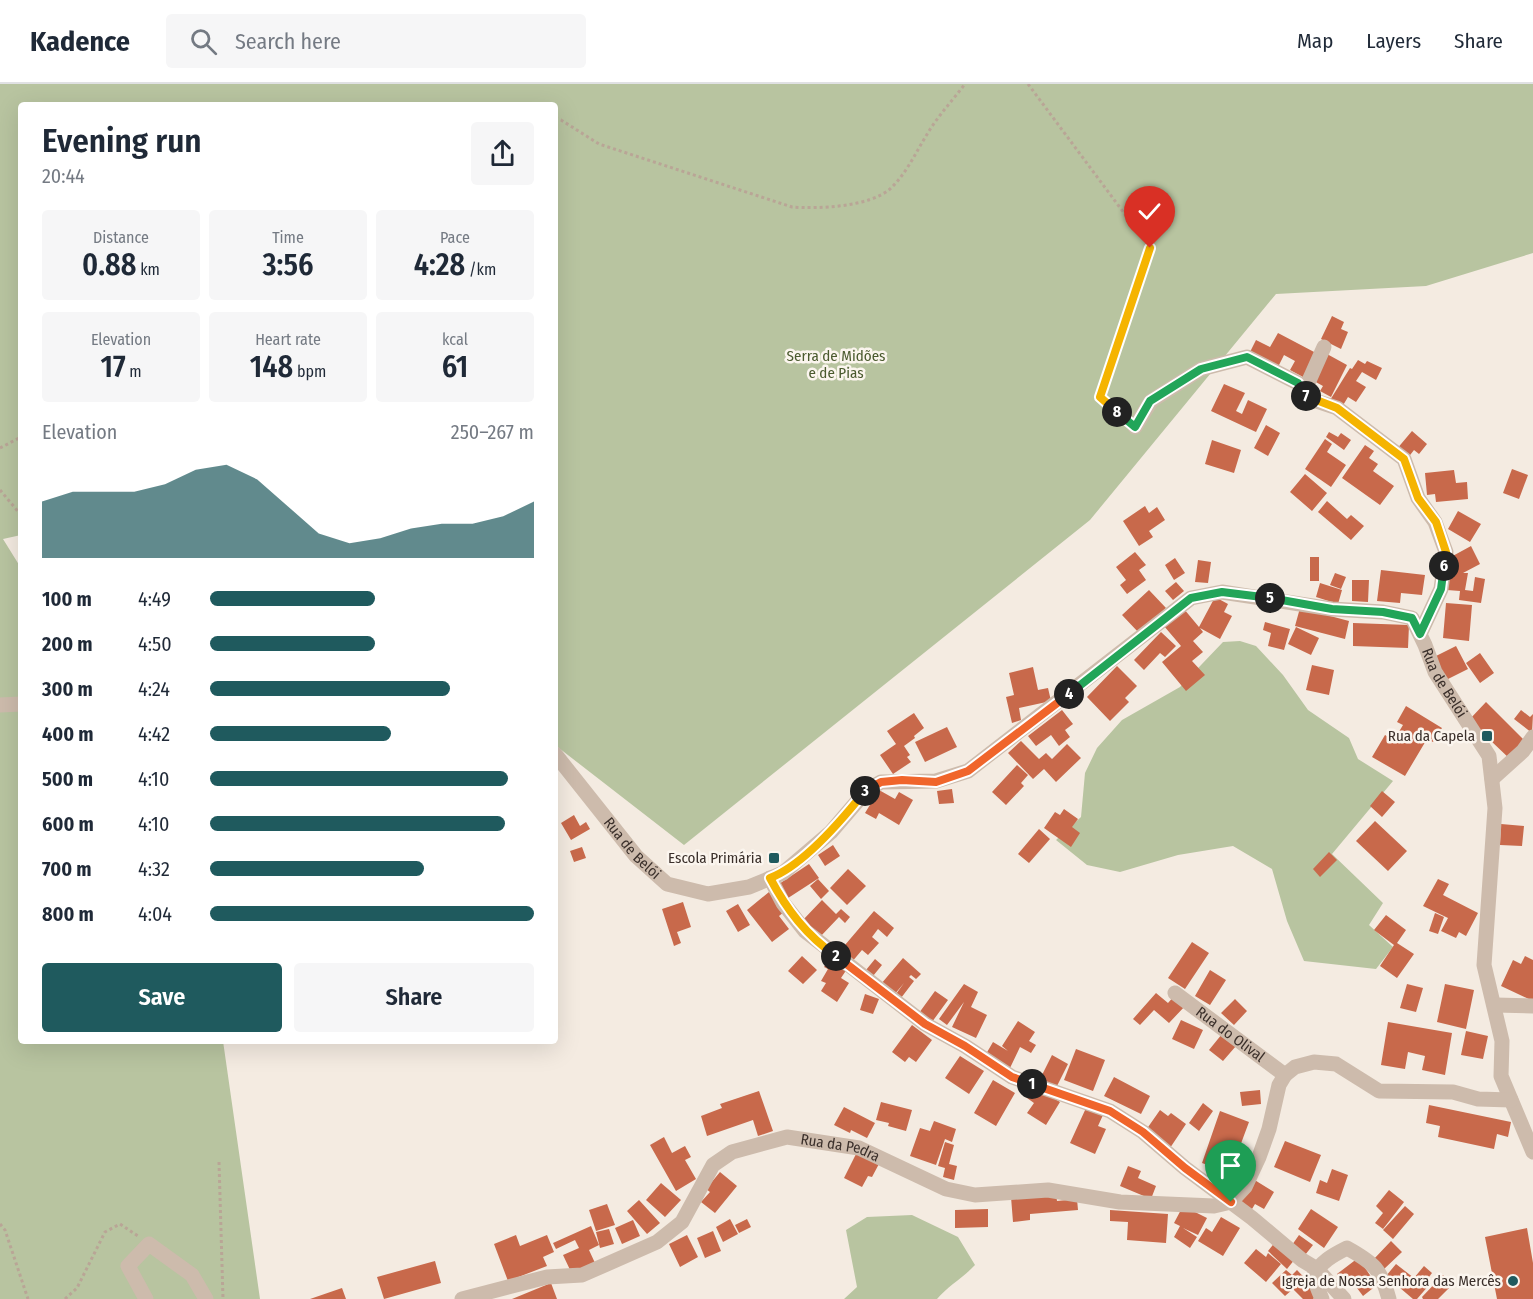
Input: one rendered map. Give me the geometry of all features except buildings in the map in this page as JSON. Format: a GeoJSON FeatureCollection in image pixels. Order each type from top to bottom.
{"type":"FeatureCollection","features":[{"type":"Feature","properties":{"kind":"street"},"geometry":{"type":"LineString","coordinates":[[1304,392],[1324,346]]}},
{"type":"Feature","properties":{"kind":"street"},"geometry":{"type":"LineString","coordinates":[[1135,427],[1150,401],[1193,374],[1201,369],[1247,357],[1298,383],[1307,398],[1337,408],[1404,459],[1418,498],[1436,522],[1446,552],[1441,589],[1420,634]]}},
{"type":"Feature","properties":{"kind":"street","name":"Rua de Belói"},"geometry":{"type":"LineString","coordinates":[[558,758],[636,856],[667,884],[708,894],[749,887],[783,873],[831,832],[867,790],[881,782],[902,780],[936,782],[968,771],[1191,598],[1222,592],[1332,609],[1383,612],[1412,618],[1435,672],[1489,756],[1494,808],[1484,965],[1502,1041],[1501,1076],[1533,1152]]}},
{"type":"Feature","properties":{"kind":"street"},"geometry":{"type":"LineString","coordinates":[[0,705],[18,704]]}},
{"type":"Feature","properties":{"kind":"street"},"geometry":{"type":"LineString","coordinates":[[1492,779],[1523,751],[1533,737]]}},
{"type":"Feature","properties":{"kind":"street"},"geometry":{"type":"LineString","coordinates":[[770,878],[783,903],[805,931],[925,1024],[965,1046],[1012,1077],[1110,1111],[1143,1132],[1185,1168],[1302,1260],[1317,1269],[1344,1299]]}},
{"type":"Feature","properties":{"kind":"street","name":"Rua do Olival"},"geometry":{"type":"LineString","coordinates":[[1175,993],[1285,1075]]}},
{"type":"Feature","properties":{"kind":"street"},"geometry":{"type":"LineString","coordinates":[[1495,1005],[1533,1006]]}},
{"type":"Feature","properties":{"kind":"street"},"geometry":{"type":"LineString","coordinates":[[1231,1202],[1245,1187],[1259,1156],[1272,1121],[1279,1085],[1285,1075],[1295,1067],[1314,1062],[1336,1064],[1379,1091],[1453,1092],[1513,1104],[1533,1127]]}},
{"type":"Feature","properties":{"kind":"street","name":"Rua da Pedra"},"geometry":{"type":"LineString","coordinates":[[462,1299],[547,1277],[582,1275],[657,1242],[682,1222],[713,1165],[732,1152],[787,1137],[859,1148],[946,1189],[975,1195],[1048,1190],[1120,1202],[1214,1206],[1231,1202]]}},
{"type":"Feature","properties":{"kind":"street"},"geometry":{"type":"LineString","coordinates":[[146,1299],[128,1266],[149,1244],[192,1275],[206,1299]]}},
{"type":"Feature","properties":{"kind":"street"},"geometry":{"type":"LineString","coordinates":[[1322,1299],[1313,1277],[1317,1269],[1331,1256],[1347,1248],[1369,1260],[1384,1279],[1389,1299]]}},
{"type":"Feature","properties":{"kind":"path"},"geometry":{"type":"LineString","coordinates":[[558,120],[598,144],[792,207],[813,208],[870,200],[889,189],[908,166],[927,134],[965,84]]}},
{"type":"Feature","properties":{"kind":"path"},"geometry":{"type":"LineString","coordinates":[[1028,84],[1150,248],[1100,397],[1135,427]]}},
{"type":"Feature","properties":{"kind":"path"},"geometry":{"type":"LineString","coordinates":[[0,448],[18,439]]}},
{"type":"Feature","properties":{"kind":"path"},"geometry":{"type":"LineString","coordinates":[[0,490],[18,511]]}},
{"type":"Feature","properties":{"kind":"path"},"geometry":{"type":"LineString","coordinates":[[219,1162],[223,1299]]}},
{"type":"Feature","properties":{"kind":"path"},"geometry":{"type":"LineString","coordinates":[[0,1224],[28,1299]]}},
{"type":"Feature","properties":{"kind":"path"},"geometry":{"type":"LineString","coordinates":[[65,1299],[77,1288],[105,1232],[120,1224],[149,1244]]}},
{"type":"Feature","properties":{"kind":"green space","name":"Serra de Midões e de Pias"},"geometry":{"type":"Polygon","coordinates":[[[0,84],[1533,84],[1533,253],[1426,286],[1276,294],[1090,520],[684,845],[558,747],[558,102],[18,102],[18,536],[3,539],[18,563],[18,1044],[223,1044],[260,1299],[0,1299],[0,84]]]}},
{"type":"Feature","properties":{"kind":"green space"},"geometry":{"type":"Polygon","coordinates":[[[1240,641],[1256,646],[1283,675],[1308,710],[1349,738],[1358,759],[1393,781],[1332,854],[1383,903],[1369,925],[1393,947],[1376,969],[1304,961],[1287,921],[1272,869],[1233,846],[1178,855],[1120,872],[1087,865],[1056,840],[1081,817],[1085,773],[1097,748],[1122,720],[1180,687],[1223,642],[1240,641]]]}},
{"type":"Feature","properties":{"kind":"green space"},"geometry":{"type":"Polygon","coordinates":[[[912,1215],[958,1237],[975,1265],[937,1299],[844,1299],[857,1287],[846,1230],[867,1217],[912,1215]]]}},
{"type":"Feature","properties":{"kind":"place","name":"Rua da Capela"},"geometry":{"type":"Point","coordinates":[1487,736]}},
{"type":"Feature","properties":{"kind":"place","name":"Escola Primária"},"geometry":{"type":"Point","coordinates":[774,858]}},
{"type":"Feature","properties":{"kind":"place","name":"Igreja de Nossa Senhora das Mercês"},"geometry":{"type":"Point","coordinates":[1513,1281]}},
{"type":"Feature","properties":{"kind":"route"},"geometry":{"type":"LineString","coordinates":[[1150,248],[1100,397],[1135,427],[1150,401],[1201,369],[1247,357],[1298,383],[1307,398],[1337,408],[1404,459],[1418,498],[1436,522],[1446,552],[1441,589],[1420,634],[1412,618],[1383,612],[1332,609],[1222,592],[1191,598],[1162,623],[968,771],[936,782],[902,780],[881,782],[867,790],[831,832],[783,873],[770,878],[783,903],[805,931],[925,1024],[965,1046],[1012,1077],[1110,1111],[1143,1132],[1185,1168],[1231,1202]]}}]}
